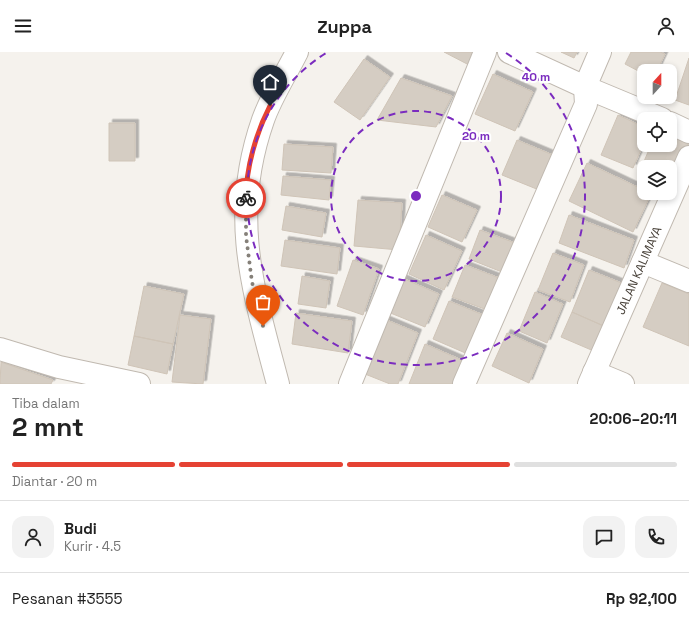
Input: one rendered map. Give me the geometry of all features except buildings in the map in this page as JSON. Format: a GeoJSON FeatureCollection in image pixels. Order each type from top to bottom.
{"type":"FeatureCollection","features":[{"type":"Feature","properties":{"kind":"street"},"geometry":{"type":"LineString","coordinates":[[278,384],[252,282],[246,236],[246,192],[252,158],[264,118],[297,52]]}},
{"type":"Feature","properties":{"kind":"street"},"geometry":{"type":"LineString","coordinates":[[350,384],[485,52]]}},
{"type":"Feature","properties":{"kind":"street"},"geometry":{"type":"LineString","coordinates":[[509,52],[585,87],[645,112]]}},
{"type":"Feature","properties":{"kind":"street"},"geometry":{"type":"LineString","coordinates":[[464,384],[586,104],[585,87],[600,52]]}},
{"type":"Feature","properties":{"kind":"street"},"geometry":{"type":"LineString","coordinates":[[677,126],[689,132]]}},
{"type":"Feature","properties":{"kind":"street","name":"JALAN KALIMAYA"},"geometry":{"type":"LineString","coordinates":[[591,378],[689,156]]}},
{"type":"Feature","properties":{"kind":"street"},"geometry":{"type":"LineString","coordinates":[[643,262],[689,281]]}},
{"type":"Feature","properties":{"kind":"street"},"geometry":{"type":"LineString","coordinates":[[0,349],[59,367],[139,384]]}},
{"type":"Feature","properties":{"kind":"street"},"geometry":{"type":"LineString","coordinates":[[591,378],[623,384]]}},
{"type":"Feature","properties":{"kind":"way so far"},"geometry":{"type":"LineString","coordinates":[[246,198],[246,236],[252,282],[263,326]]}},
{"type":"Feature","properties":{"kind":"route"},"geometry":{"type":"LineString","coordinates":[[246,198],[252,158],[264,118],[270,106]]}}]}
